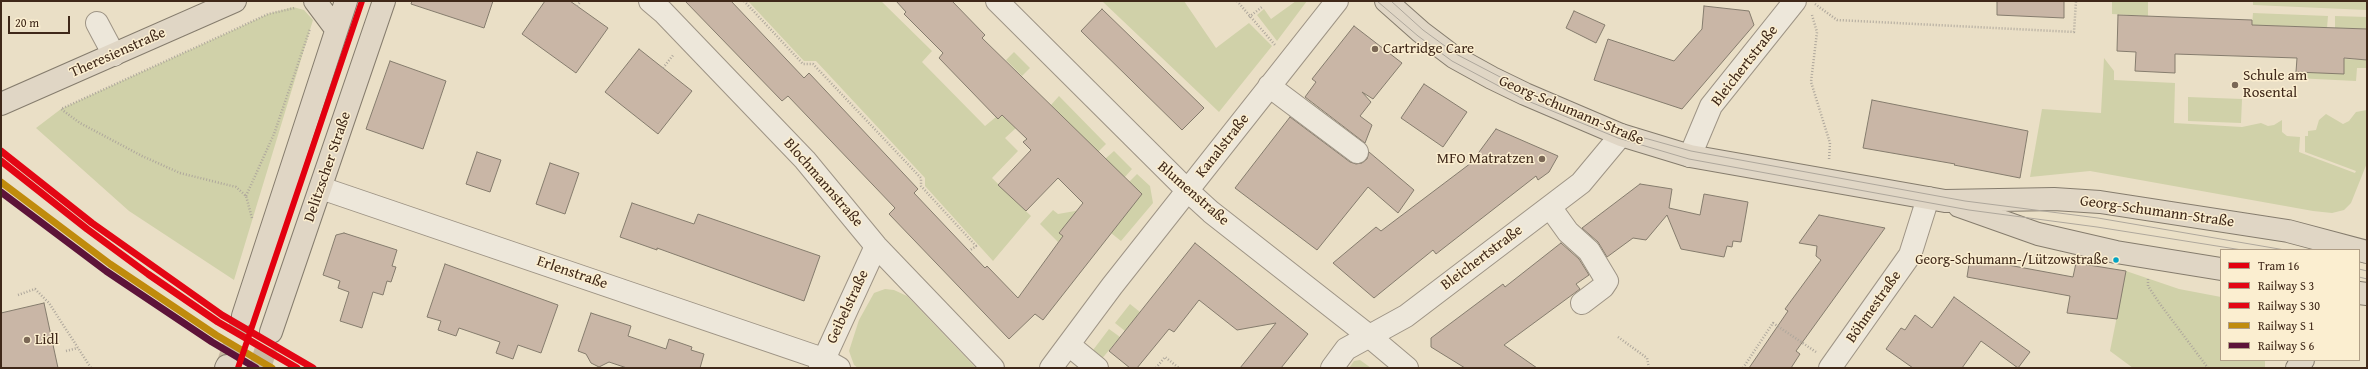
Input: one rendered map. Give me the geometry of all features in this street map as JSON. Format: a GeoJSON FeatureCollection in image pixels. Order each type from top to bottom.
{"type":"FeatureCollection","features":[{"type":"Feature","properties":{"kind":"main road","name":"Theresienstraße"},"geometry":{"type":"LineString","coordinates":[[1,104],[235,1]]}},
{"type":"Feature","properties":{"kind":"main road"},"geometry":{"type":"LineString","coordinates":[[243,316],[346,1]]}},
{"type":"Feature","properties":{"kind":"main road","name":"Delitzscher Straße"},"geometry":{"type":"LineString","coordinates":[[271,332],[384,1]]}},
{"type":"Feature","properties":{"kind":"main road","name":"Georg-Schumann-Straße"},"geometry":{"type":"LineString","coordinates":[[1386,1],[1421,32],[1454,57],[1525,94],[1621,135],[1690,156],[1936,200],[2038,234],[2116,252],[2220,269]]}},
{"type":"Feature","properties":{"kind":"main road"},"geometry":{"type":"LineString","coordinates":[[307,5],[336,29]]}},
{"type":"Feature","properties":{"kind":"main road","name":"Georg-Schumann-Straße"},"geometry":{"type":"LineString","coordinates":[[1936,200],[2054,199],[2100,202],[2288,231],[2348,249]]}},
{"type":"Feature","properties":{"kind":"street","name":"Blochmannstraße"},"geometry":{"type":"LineString","coordinates":[[650,1],[663,12],[805,160],[876,246],[993,368]]}},
{"type":"Feature","properties":{"kind":"street","name":"Blumenstraße"},"geometry":{"type":"LineString","coordinates":[[997,1],[1211,212],[1369,336],[1407,368]]}},
{"type":"Feature","properties":{"kind":"street","name":"Kanalstraße"},"geometry":{"type":"LineString","coordinates":[[1051,368],[1112,286],[1337,1]]}},
{"type":"Feature","properties":{"kind":"street","name":"Bleichertstraße"},"geometry":{"type":"LineString","coordinates":[[1690,156],[1711,106],[1806,6]]}},
{"type":"Feature","properties":{"kind":"street"},"geometry":{"type":"LineString","coordinates":[[97,23],[114,55]]}},
{"type":"Feature","properties":{"kind":"street"},"geometry":{"type":"LineString","coordinates":[[1269,86],[1357,152]]}},
{"type":"Feature","properties":{"kind":"street","name":"Bleichertstraße"},"geometry":{"type":"LineString","coordinates":[[1332,368],[1346,349],[1406,316],[1581,183],[1621,135]]}},
{"type":"Feature","properties":{"kind":"street","name":"Erlenstraße"},"geometry":{"type":"LineString","coordinates":[[321,188],[827,365]]}},
{"type":"Feature","properties":{"kind":"street","name":"Böhmestraße"},"geometry":{"type":"LineString","coordinates":[[1824,361],[1910,255],[1936,200]]}},
{"type":"Feature","properties":{"kind":"street"},"geometry":{"type":"LineString","coordinates":[[1550,207],[1568,232],[1589,251],[1607,282],[1603,288],[1582,303]]}},
{"type":"Feature","properties":{"kind":"street","name":"Geibelstraße"},"geometry":{"type":"LineString","coordinates":[[827,365],[876,246]]}},
{"type":"Feature","properties":{"kind":"street"},"geometry":{"type":"LineString","coordinates":[[1069,345],[1097,368]]}},
{"type":"Feature","properties":{"kind":"path"},"geometry":{"type":"LineString","coordinates":[[577,6],[581,1]]}},
{"type":"Feature","properties":{"kind":"path"},"geometry":{"type":"LineString","coordinates":[[744,1],[803,64],[812,64],[921,178],[921,186],[976,246],[969,251]]}},
{"type":"Feature","properties":{"kind":"path"},"geometry":{"type":"LineString","coordinates":[[1238,1],[1249,17],[1268,36],[1288,63]]}},
{"type":"Feature","properties":{"kind":"path"},"geometry":{"type":"LineString","coordinates":[[1830,143],[1812,82],[1818,32],[1806,6],[1816,3],[1837,20],[2074,32],[2076,1]]}},
{"type":"Feature","properties":{"kind":"path"},"geometry":{"type":"LineString","coordinates":[[264,254],[246,196],[236,187],[180,173],[142,156],[80,123],[61,109],[262,17],[293,7],[307,5]]}},
{"type":"Feature","properties":{"kind":"path"},"geometry":{"type":"LineString","coordinates":[[1249,17],[1262,6]]}},
{"type":"Feature","properties":{"kind":"path"},"geometry":{"type":"LineString","coordinates":[[246,196],[274,134],[311,27]]}},
{"type":"Feature","properties":{"kind":"path"},"geometry":{"type":"LineString","coordinates":[[2147,276],[2148,286],[2208,368]]}},
{"type":"Feature","properties":{"kind":"path"},"geometry":{"type":"LineString","coordinates":[[18,295],[35,289],[49,303],[91,368]]}},
{"type":"Feature","properties":{"kind":"path"},"geometry":{"type":"LineString","coordinates":[[1743,368],[1773,323],[1824,361]]}},
{"type":"Feature","properties":{"kind":"path"},"geometry":{"type":"LineString","coordinates":[[1618,337],[1647,358],[1649,368]]}},
{"type":"Feature","properties":{"kind":"path"},"geometry":{"type":"LineString","coordinates":[[66,351],[78,348]]}},
{"type":"Feature","properties":{"kind":"path"},"geometry":{"type":"LineString","coordinates":[[1156,368],[1165,357],[1179,368]]}},
{"type":"Feature","properties":{"kind":"green space"},"geometry":{"type":"Polygon","coordinates":[[[748,1],[881,1],[932,51],[922,62],[985,126],[996,117],[998,119],[1002,115],[1016,128],[1005,138],[1018,151],[992,178],[1031,216],[993,261],[925,186],[925,178],[816,61],[804,61],[748,1]]]}},
{"type":"Feature","properties":{"kind":"green space"},"geometry":{"type":"Polygon","coordinates":[[[1102,1],[1184,1],[1216,48],[1249,23],[1272,46],[1219,112],[1102,1]]]}},
{"type":"Feature","properties":{"kind":"green space"},"geometry":{"type":"Polygon","coordinates":[[[1296,1],[1307,1],[1277,41],[1257,15],[1264,9],[1271,19],[1296,1]]]}},
{"type":"Feature","properties":{"kind":"green space"},"geometry":{"type":"Polygon","coordinates":[[[2112,1],[2148,1],[2148,16],[2112,14],[2112,1]]]}},
{"type":"Feature","properties":{"kind":"green space"},"geometry":{"type":"Polygon","coordinates":[[[2253,1],[2367,1],[2367,10],[2253,5],[2253,1]]]}},
{"type":"Feature","properties":{"kind":"green space"},"geometry":{"type":"Polygon","coordinates":[[[293,7],[304,10],[313,20],[234,280],[129,211],[36,128],[61,109],[268,14],[293,7]]]}},
{"type":"Feature","properties":{"kind":"green space"},"geometry":{"type":"Polygon","coordinates":[[[2253,13],[2328,16],[2327,28],[2252,25],[2253,13]]]}},
{"type":"Feature","properties":{"kind":"green space"},"geometry":{"type":"Polygon","coordinates":[[[2335,16],[2367,17],[2367,29],[2335,28],[2335,16]]]}},
{"type":"Feature","properties":{"kind":"green space"},"geometry":{"type":"Polygon","coordinates":[[[1014,52],[1030,68],[1022,76],[1006,60],[1014,52]]]}},
{"type":"Feature","properties":{"kind":"green space"},"geometry":{"type":"Polygon","coordinates":[[[2104,58],[2114,71],[2114,80],[2175,83],[2174,123],[2242,127],[2261,123],[2268,126],[2274,125],[2282,120],[2282,132],[2287,136],[2300,137],[2299,152],[2355,173],[2356,171],[2305,152],[2305,136],[2308,136],[2308,131],[2316,130],[2319,120],[2326,114],[2343,124],[2349,121],[2356,112],[2367,110],[2367,163],[2351,203],[2344,210],[2332,213],[2313,211],[2090,171],[2030,177],[2042,109],[2101,113],[2104,58]]]}},
{"type":"Feature","properties":{"kind":"green space"},"geometry":{"type":"Polygon","coordinates":[[[2344,59],[2367,60],[2367,68],[2357,68],[2356,81],[2295,78],[2296,72],[2344,73],[2344,59]]]}},
{"type":"Feature","properties":{"kind":"green space"},"geometry":{"type":"Polygon","coordinates":[[[1059,96],[1106,144],[1098,152],[1051,105],[1059,96]]]}},
{"type":"Feature","properties":{"kind":"green space"},"geometry":{"type":"Polygon","coordinates":[[[2188,97],[2242,99],[2241,123],[2188,121],[2188,97]]]}},
{"type":"Feature","properties":{"kind":"green space"},"geometry":{"type":"Polygon","coordinates":[[[1114,151],[1132,169],[1124,178],[1105,159],[1114,151]]]}},
{"type":"Feature","properties":{"kind":"green space"},"geometry":{"type":"Polygon","coordinates":[[[1137,174],[1150,186],[1153,203],[1121,241],[1111,233],[1129,182],[1137,174]]]}},
{"type":"Feature","properties":{"kind":"green space"},"geometry":{"type":"Polygon","coordinates":[[[1053,210],[1058,214],[1081,210],[1059,232],[1063,236],[1058,242],[1040,224],[1053,210]]]}},
{"type":"Feature","properties":{"kind":"green space"},"geometry":{"type":"Polygon","coordinates":[[[2126,271],[2179,289],[2220,297],[2220,361],[2265,361],[2265,368],[2133,368],[2110,351],[2126,271]]]}},
{"type":"Feature","properties":{"kind":"green space"},"geometry":{"type":"Polygon","coordinates":[[[885,289],[894,290],[907,296],[976,368],[858,368],[854,365],[849,351],[859,320],[874,293],[885,289]]]}},
{"type":"Feature","properties":{"kind":"green space"},"geometry":{"type":"Polygon","coordinates":[[[1130,304],[1140,312],[1125,331],[1115,323],[1130,304]]]}},
{"type":"Feature","properties":{"kind":"green space"},"geometry":{"type":"Polygon","coordinates":[[[1109,329],[1120,337],[1100,361],[1090,354],[1109,329]]]}},
{"type":"Feature","properties":{"kind":"green space"},"geometry":{"type":"Polygon","coordinates":[[[1360,360],[1371,368],[1349,368],[1354,361],[1360,360]]]}},
{"type":"Feature","properties":{"kind":"building"},"geometry":{"type":"Polygon","coordinates":[[[412,1],[493,1],[484,28],[411,4],[412,1]]]}},
{"type":"Feature","properties":{"kind":"building"},"geometry":{"type":"Polygon","coordinates":[[[545,1],[570,1],[608,28],[576,73],[522,34],[545,1]]]}},
{"type":"Feature","properties":{"kind":"building"},"geometry":{"type":"Polygon","coordinates":[[[685,1],[731,1],[804,78],[809,73],[918,189],[914,193],[985,268],[987,266],[1018,298],[1063,236],[1059,233],[1083,203],[1058,178],[1026,211],[998,185],[1031,150],[1023,142],[1027,139],[1002,115],[998,119],[939,58],[943,53],[904,14],[906,12],[896,1],[952,1],[985,35],[982,38],[1142,194],[1043,320],[1035,314],[1009,339],[889,214],[895,208],[788,96],[782,101],[685,1]]]}},
{"type":"Feature","properties":{"kind":"building"},"geometry":{"type":"Polygon","coordinates":[[[1997,1],[2064,1],[2064,18],[1997,15],[1997,1]]]}},
{"type":"Feature","properties":{"kind":"building"},"geometry":{"type":"Polygon","coordinates":[[[1704,6],[1749,11],[1754,25],[1682,109],[1594,80],[1608,39],[1674,61],[1702,29],[1704,6]]]}},
{"type":"Feature","properties":{"kind":"building"},"geometry":{"type":"Polygon","coordinates":[[[1102,9],[1204,108],[1182,130],[1081,31],[1102,9]]]}},
{"type":"Feature","properties":{"kind":"building"},"geometry":{"type":"Polygon","coordinates":[[[1574,11],[1605,25],[1596,43],[1566,28],[1574,11]]]}},
{"type":"Feature","properties":{"kind":"building"},"geometry":{"type":"Polygon","coordinates":[[[2118,15],[2252,20],[2252,25],[2367,29],[2367,60],[2344,58],[2344,74],[2296,72],[2297,58],[2175,54],[2175,73],[2135,71],[2136,52],[2117,51],[2118,15]]]}},
{"type":"Feature","properties":{"kind":"building"},"geometry":{"type":"Polygon","coordinates":[[[1354,26],[1402,63],[1373,99],[1362,92],[1371,102],[1360,116],[1372,125],[1365,143],[1305,97],[1316,82],[1312,79],[1354,26]]]}},
{"type":"Feature","properties":{"kind":"building"},"geometry":{"type":"Polygon","coordinates":[[[639,49],[692,91],[658,134],[605,92],[639,49]]]}},
{"type":"Feature","properties":{"kind":"building"},"geometry":{"type":"Polygon","coordinates":[[[390,61],[446,81],[423,149],[366,129],[390,61]]]}},
{"type":"Feature","properties":{"kind":"building"},"geometry":{"type":"Polygon","coordinates":[[[1424,84],[1467,112],[1443,147],[1401,118],[1424,84]]]}},
{"type":"Feature","properties":{"kind":"building"},"geometry":{"type":"Polygon","coordinates":[[[1872,100],[2028,131],[2020,178],[1954,165],[1955,164],[1863,148],[1872,100]]]}},
{"type":"Feature","properties":{"kind":"building"},"geometry":{"type":"Polygon","coordinates":[[[1290,117],[1350,162],[1356,164],[1362,163],[1367,159],[1369,152],[1414,190],[1398,213],[1368,187],[1317,250],[1235,188],[1290,117]]]}},
{"type":"Feature","properties":{"kind":"building"},"geometry":{"type":"Polygon","coordinates":[[[1496,129],[1558,156],[1549,172],[1538,180],[1536,176],[1436,254],[1433,250],[1374,298],[1333,263],[1376,227],[1381,231],[1471,163],[1496,129]]]}},
{"type":"Feature","properties":{"kind":"building"},"geometry":{"type":"Polygon","coordinates":[[[477,152],[501,160],[490,192],[466,184],[477,152]]]}},
{"type":"Feature","properties":{"kind":"building"},"geometry":{"type":"Polygon","coordinates":[[[550,163],[579,173],[565,214],[536,204],[550,163]]]}},
{"type":"Feature","properties":{"kind":"building"},"geometry":{"type":"Polygon","coordinates":[[[1640,184],[1672,189],[1669,208],[1700,215],[1704,194],[1748,202],[1741,242],[1733,241],[1732,247],[1727,246],[1724,257],[1681,249],[1667,215],[1646,240],[1633,238],[1607,257],[1598,242],[1582,228],[1640,184]]]}},
{"type":"Feature","properties":{"kind":"building"},"geometry":{"type":"Polygon","coordinates":[[[632,203],[694,224],[698,214],[820,256],[804,301],[657,248],[657,250],[620,237],[632,203]]]}},
{"type":"Feature","properties":{"kind":"building"},"geometry":{"type":"Polygon","coordinates":[[[1819,215],[1885,228],[1796,351],[1800,354],[1791,368],[1749,368],[1788,311],[1785,309],[1821,260],[1816,256],[1817,246],[1799,243],[1819,215]]]}},
{"type":"Feature","properties":{"kind":"building"},"geometry":{"type":"Polygon","coordinates":[[[344,233],[397,250],[392,266],[396,267],[391,282],[387,281],[383,295],[373,292],[362,328],[340,321],[349,292],[338,288],[340,281],[323,275],[336,235],[344,233]]]}},
{"type":"Feature","properties":{"kind":"building"},"geometry":{"type":"Polygon","coordinates":[[[1195,243],[1308,334],[1281,368],[1240,368],[1276,323],[1237,330],[1199,300],[1174,332],[1169,329],[1137,368],[1130,368],[1109,351],[1195,243]]]}},
{"type":"Feature","properties":{"kind":"building"},"geometry":{"type":"Polygon","coordinates":[[[1561,243],[1579,259],[1589,275],[1576,284],[1580,289],[1504,345],[1537,368],[1465,368],[1431,347],[1431,338],[1503,284],[1505,287],[1561,243]]]}},
{"type":"Feature","properties":{"kind":"building"},"geometry":{"type":"Polygon","coordinates":[[[1970,258],[2073,277],[2076,263],[2126,271],[2117,319],[2067,313],[2070,296],[1967,277],[1970,258]]]}},
{"type":"Feature","properties":{"kind":"building"},"geometry":{"type":"Polygon","coordinates":[[[445,264],[558,305],[541,353],[518,345],[513,359],[496,353],[500,342],[459,328],[456,336],[438,330],[441,321],[427,317],[445,264]]]}},
{"type":"Feature","properties":{"kind":"building"},"geometry":{"type":"Polygon","coordinates":[[[1954,297],[2030,352],[2018,368],[1981,341],[1962,368],[1913,368],[1886,349],[1901,328],[1905,330],[1915,315],[1932,328],[1954,297]]]}},
{"type":"Feature","properties":{"kind":"building","name":"Lidl"},"geometry":{"type":"Polygon","coordinates":[[[44,303],[58,368],[1,368],[1,313],[44,303]]]}},
{"type":"Feature","properties":{"kind":"building"},"geometry":{"type":"Polygon","coordinates":[[[591,313],[631,326],[628,336],[666,349],[669,339],[692,347],[691,350],[704,354],[700,368],[627,368],[609,362],[599,367],[591,363],[586,354],[578,351],[591,313]]]}},
{"type":"Feature","properties":{"kind":"tunnel"},"geometry":{"type":"LineString","coordinates":[[227,366],[243,316]]}},
{"type":"Feature","properties":{"kind":"tunnel"},"geometry":{"type":"LineString","coordinates":[[260,368],[271,332]]}},
{"type":"Feature","properties":{"kind":"tram line","name":"16"},"geometry":{"type":"LineString","coordinates":[[238,368],[362,1]]}},
{"type":"Feature","properties":{"kind":"tram line"},"geometry":{"type":"LineString","coordinates":[[1377,1],[1418,36],[1452,61],[1523,99],[1618,138],[1689,159],[1969,210],[2097,227],[2236,249]]}},
{"type":"Feature","properties":{"kind":"tram line"},"geometry":{"type":"LineString","coordinates":[[1391,1],[1423,30],[1456,54],[1527,91],[1623,132],[1691,151],[1965,201],[2098,218],[2279,249]]}},
{"type":"Feature","properties":{"kind":"tram line"},"geometry":{"type":"LineString","coordinates":[[2360,269],[2367,271]]}},
{"type":"Feature","properties":{"kind":"tram line"},"geometry":{"type":"LineString","coordinates":[[2360,277],[2367,279]]}},
{"type":"Feature","properties":{"kind":"transit line"},"geometry":{"type":"LineString","coordinates":[[1,151],[92,223],[222,315],[313,368]]}},
{"type":"Feature","properties":{"kind":"transit line"},"geometry":{"type":"LineString","coordinates":[[1,161],[87,229],[148,274],[218,322],[297,368]]}},
{"type":"Feature","properties":{"kind":"transit line"},"geometry":{"type":"LineString","coordinates":[[1,182],[110,264],[216,335],[272,368]]}},
{"type":"Feature","properties":{"kind":"transit line"},"geometry":{"type":"LineString","coordinates":[[1,192],[106,271],[212,342],[256,368]]}},
{"type":"Feature","properties":{"kind":"place","name":"Cartridge Care"},"geometry":{"type":"Point","coordinates":[1375,49]}},
{"type":"Feature","properties":{"kind":"place","name":"Schule am Rosental"},"geometry":{"type":"Point","coordinates":[2235,85]}},
{"type":"Feature","properties":{"kind":"place","name":"MFO Matratzen"},"geometry":{"type":"Point","coordinates":[1542,159]}},
{"type":"Feature","properties":{"kind":"place","name":"Georg-Schumann-/Lützowstraße"},"geometry":{"type":"Point","coordinates":[2116,260]}},
{"type":"Feature","properties":{"kind":"place","name":"Lidl"},"geometry":{"type":"Point","coordinates":[27,340]}}]}
